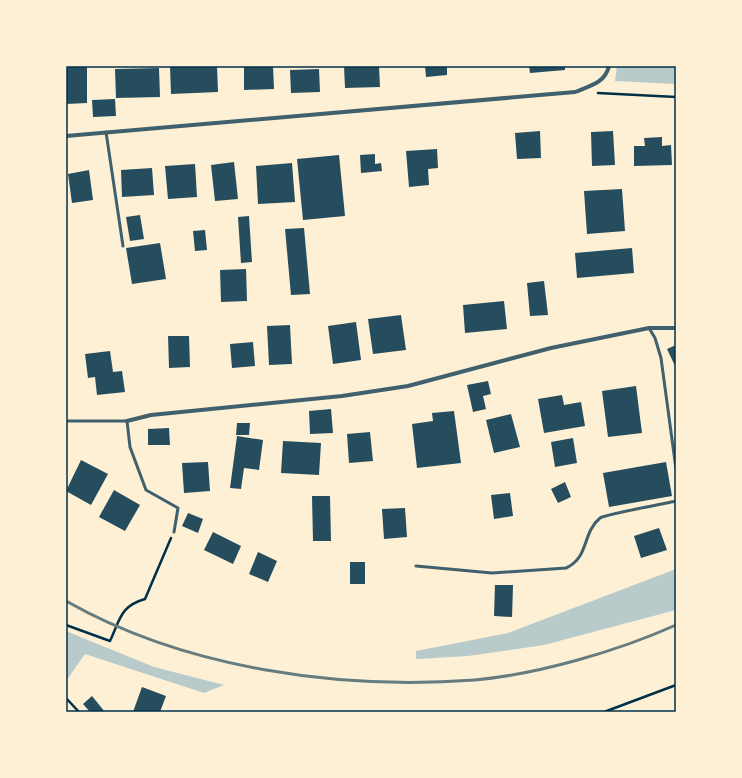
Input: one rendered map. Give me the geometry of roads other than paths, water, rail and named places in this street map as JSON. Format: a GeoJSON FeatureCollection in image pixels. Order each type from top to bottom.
{"type":"FeatureCollection","features":[{"type":"Feature","properties":{"kind":"street"},"geometry":{"type":"LineString","coordinates":[[66,136],[576,92],[601,82],[608,72],[609,66]]}},
{"type":"Feature","properties":{"kind":"street"},"geometry":{"type":"LineString","coordinates":[[127,421],[151,415],[342,396],[408,386],[551,348],[649,328],[676,328]]}},
{"type":"Feature","properties":{"kind":"lane"},"geometry":{"type":"LineString","coordinates":[[106,132],[123,246]]}},
{"type":"Feature","properties":{"kind":"lane"},"geometry":{"type":"LineString","coordinates":[[649,328],[655,338],[661,358],[676,469]]}},
{"type":"Feature","properties":{"kind":"lane"},"geometry":{"type":"LineString","coordinates":[[66,421],[127,421],[130,447],[146,490],[178,508],[174,532]]}},
{"type":"Feature","properties":{"kind":"lane"},"geometry":{"type":"LineString","coordinates":[[416,566],[492,573],[566,568],[576,563],[584,550],[590,529],[602,517],[676,501]]}},
{"type":"Feature","properties":{"kind":"railway"},"geometry":{"type":"LineString","coordinates":[[66,601],[112,624],[161,643],[212,659],[264,670],[317,677],[371,681],[423,682],[475,680],[525,673],[604,652],[629,644],[676,625]]}}]}
